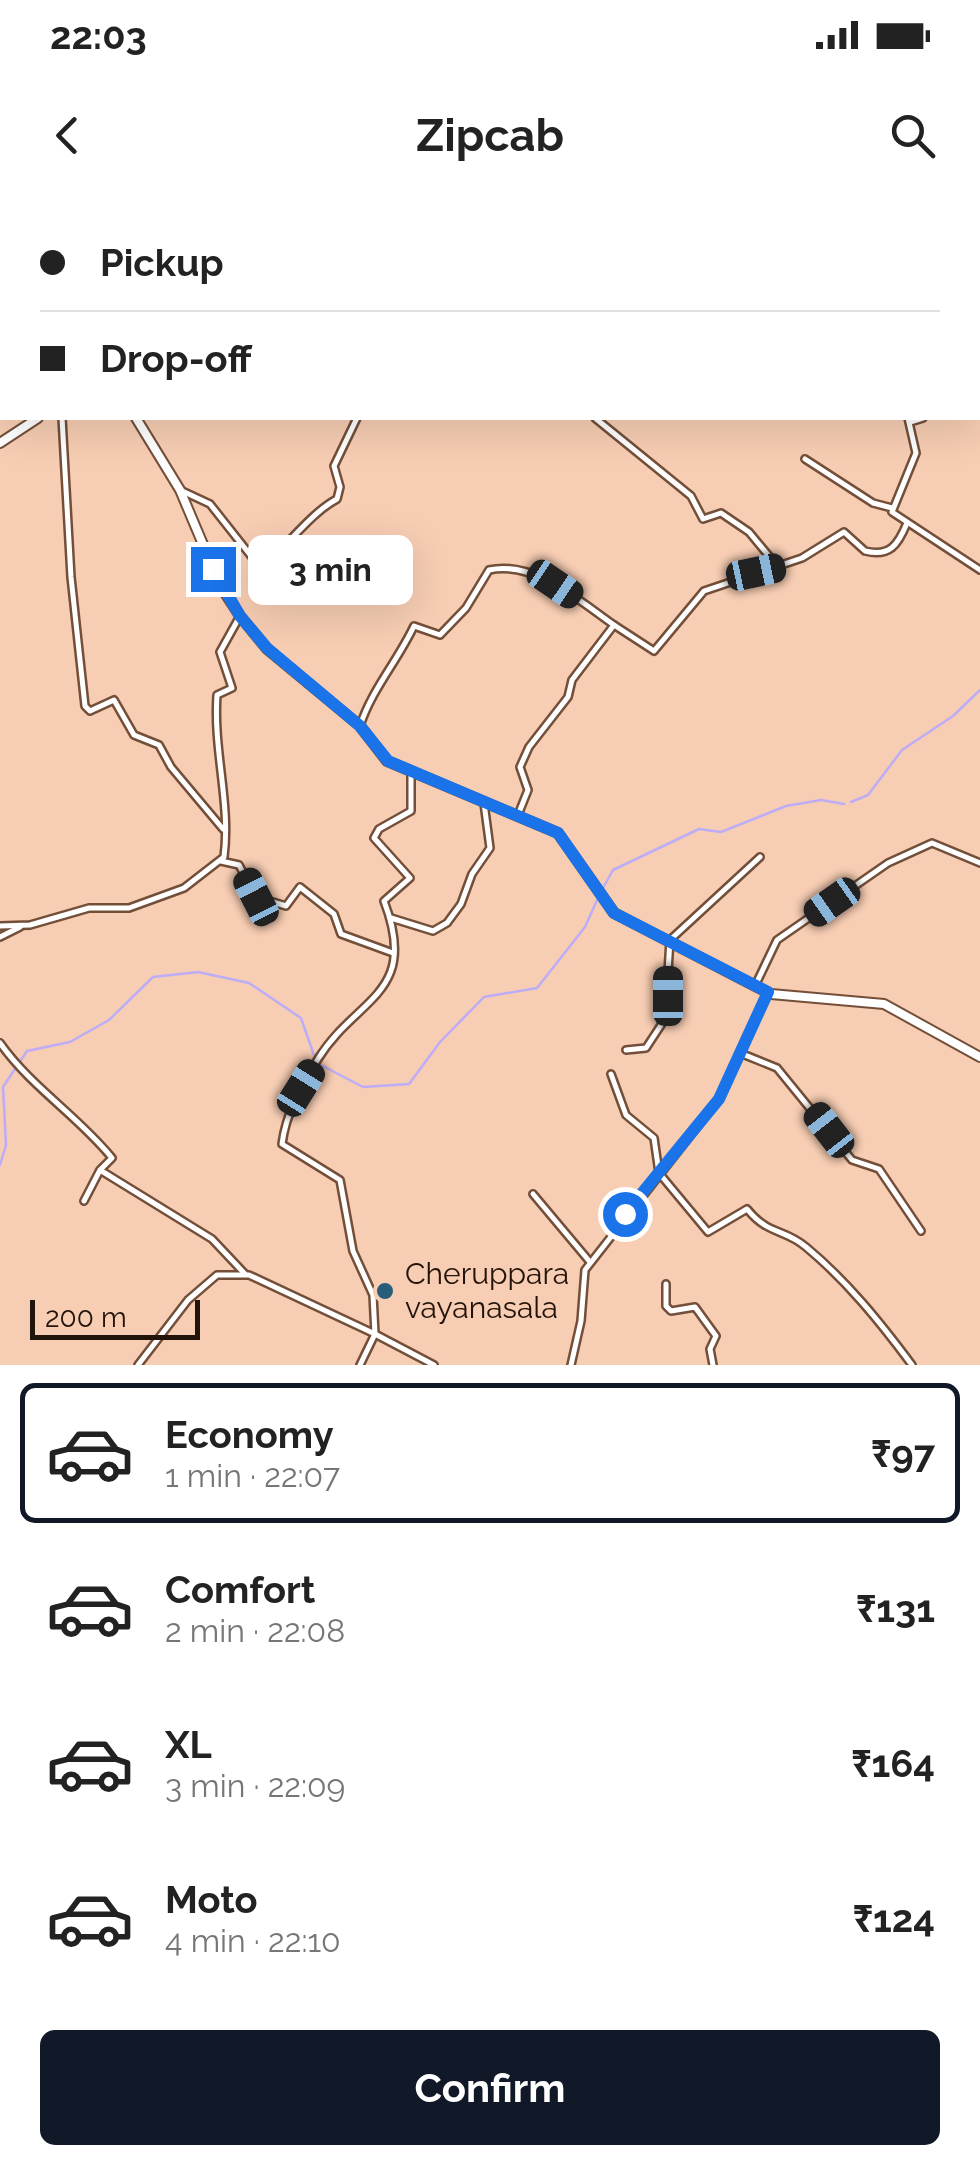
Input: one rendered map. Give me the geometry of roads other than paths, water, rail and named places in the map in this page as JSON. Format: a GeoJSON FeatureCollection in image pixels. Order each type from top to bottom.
{"type":"FeatureCollection","features":[{"type":"Feature","properties":{"kind":"street"},"geometry":{"type":"LineString","coordinates":[[0,443],[30,420]]}},
{"type":"Feature","properties":{"kind":"street"},"geometry":{"type":"LineString","coordinates":[[62,420],[84,706],[90,711],[114,700],[134,734],[159,745],[171,767],[224,829]]}},
{"type":"Feature","properties":{"kind":"street"},"geometry":{"type":"LineString","coordinates":[[137,420],[180,490],[221,587],[240,616],[267,648],[360,726],[388,761],[518,814],[565,840],[614,913],[755,986],[768,992],[884,1004],[980,1057]]}},
{"type":"Feature","properties":{"kind":"street"},"geometry":{"type":"LineString","coordinates":[[180,490],[210,504],[259,566],[314,520],[320,509],[337,500],[340,487],[334,466],[356,420]]}},
{"type":"Feature","properties":{"kind":"street"},"geometry":{"type":"LineString","coordinates":[[597,420],[691,496],[704,520],[721,513],[749,532],[778,567]]}},
{"type":"Feature","properties":{"kind":"street"},"geometry":{"type":"LineString","coordinates":[[892,508],[916,453],[909,420]]}},
{"type":"Feature","properties":{"kind":"street"},"geometry":{"type":"LineString","coordinates":[[806,459],[873,503],[892,508],[907,523],[980,570]]}},
{"type":"Feature","properties":{"kind":"street"},"geometry":{"type":"LineString","coordinates":[[360,726],[370,694],[395,666],[414,626],[440,635],[466,608],[489,570],[509,566],[555,584],[654,651],[704,591],[778,567],[844,532],[864,551],[886,552],[897,546],[907,523]]}},
{"type":"Feature","properties":{"kind":"street"},"geometry":{"type":"LineString","coordinates":[[0,936],[24,925],[89,908],[129,908],[184,888],[221,861],[228,806],[219,772],[215,716],[217,695],[232,688],[220,652],[240,616]]}},
{"type":"Feature","properties":{"kind":"street"},"geometry":{"type":"LineString","coordinates":[[518,814],[528,790],[520,768],[528,747],[568,697],[572,680],[614,625]]}},
{"type":"Feature","properties":{"kind":"street"},"geometry":{"type":"LineString","coordinates":[[360,1365],[375,1334],[373,1295],[352,1251],[340,1180],[282,1144],[288,1114],[316,1062],[377,999],[393,954],[390,918],[384,901],[410,878],[374,838],[380,829],[411,811],[411,772]]}},
{"type":"Feature","properties":{"kind":"street"},"geometry":{"type":"LineString","coordinates":[[390,918],[433,931],[447,923],[490,848],[484,800]]}},
{"type":"Feature","properties":{"kind":"street"},"geometry":{"type":"LineString","coordinates":[[755,986],[777,940],[888,864],[932,843],[980,863]]}},
{"type":"Feature","properties":{"kind":"street"},"geometry":{"type":"LineString","coordinates":[[626,1050],[646,1048],[665,1019],[670,940],[760,857]]}},
{"type":"Feature","properties":{"kind":"street"},"geometry":{"type":"LineString","coordinates":[[221,861],[239,865],[256,897],[286,906],[300,886],[334,914],[342,934],[393,954]]}},
{"type":"Feature","properties":{"kind":"street"},"geometry":{"type":"LineString","coordinates":[[0,926],[24,925]]}},
{"type":"Feature","properties":{"kind":"street"},"geometry":{"type":"LineString","coordinates":[[570,1365],[582,1314],[582,1276],[608,1235],[719,1099],[768,992]]}},
{"type":"Feature","properties":{"kind":"street"},"geometry":{"type":"LineString","coordinates":[[0,1043],[42,1091],[112,1158],[100,1170],[84,1201]]}},
{"type":"Feature","properties":{"kind":"street"},"geometry":{"type":"LineString","coordinates":[[740,1053],[777,1068],[852,1160],[880,1169],[921,1231]]}},
{"type":"Feature","properties":{"kind":"street"},"geometry":{"type":"LineString","coordinates":[[611,1074],[626,1115],[654,1138],[659,1173],[708,1232],[748,1209],[762,1227],[802,1243],[848,1286],[912,1365]]}},
{"type":"Feature","properties":{"kind":"street"},"geometry":{"type":"LineString","coordinates":[[100,1170],[212,1239],[246,1274],[316,1303],[434,1365]]}},
{"type":"Feature","properties":{"kind":"street"},"geometry":{"type":"LineString","coordinates":[[533,1194],[590,1262]]}},
{"type":"Feature","properties":{"kind":"street"},"geometry":{"type":"LineString","coordinates":[[138,1365],[207,1280],[217,1275],[246,1274]]}},
{"type":"Feature","properties":{"kind":"street"},"geometry":{"type":"LineString","coordinates":[[666,1284],[666,1306],[671,1311],[695,1307],[716,1336],[710,1349],[713,1365]]}},
{"type":"Feature","properties":{"kind":"waterway"},"geometry":{"type":"LineString","coordinates":[[851,802],[868,795],[902,750],[953,716],[980,690]]}},
{"type":"Feature","properties":{"kind":"waterway"},"geometry":{"type":"LineString","coordinates":[[603,888],[613,870],[699,829],[721,832],[786,806],[821,800],[844,804]]}},
{"type":"Feature","properties":{"kind":"waterway"},"geometry":{"type":"LineString","coordinates":[[319,1064],[363,1087],[409,1084],[440,1042],[484,997],[537,988],[585,927],[598,898]]}},
{"type":"Feature","properties":{"kind":"waterway"},"geometry":{"type":"LineString","coordinates":[[0,1165],[6,1145],[3,1087],[27,1051],[70,1042],[109,1020],[153,977],[198,972],[249,983],[301,1018],[315,1058]]}},
{"type":"Feature","properties":{"kind":"place","name":"Cheruppara vayanasala"},"geometry":{"type":"Point","coordinates":[385,1291]}}]}
